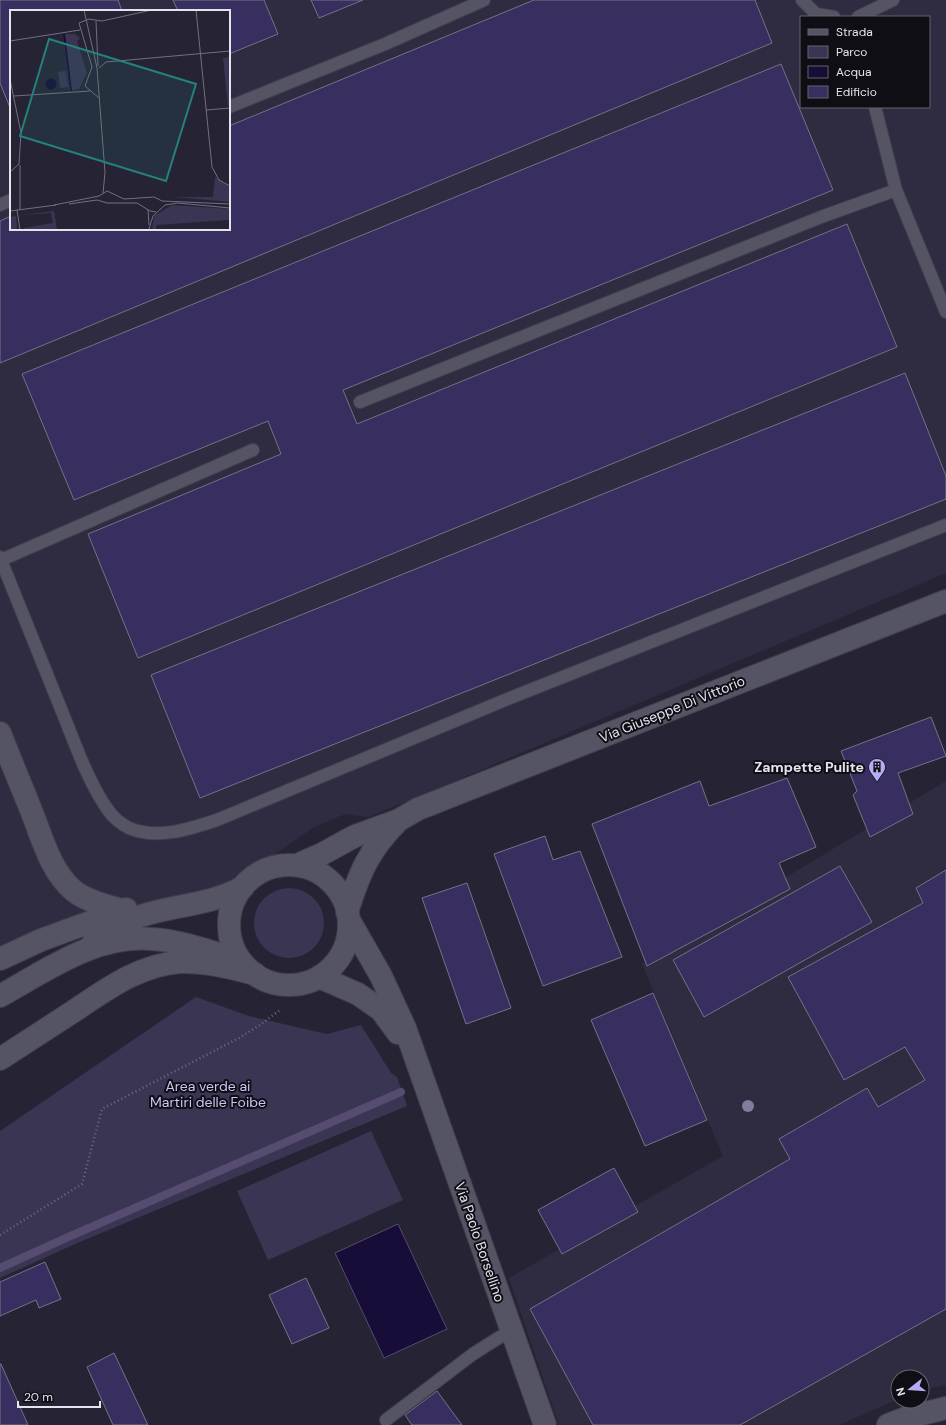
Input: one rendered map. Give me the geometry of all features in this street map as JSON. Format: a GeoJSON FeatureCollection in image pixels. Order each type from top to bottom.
{"type":"FeatureCollection","features":[{"type":"Feature","properties":{"kind":"street","name":"Via Giuseppe Di Vittorio"},"geometry":{"type":"LineString","coordinates":[[297,865],[310,860],[354,836],[399,820],[418,809],[946,602]]}},
{"type":"Feature","properties":{"kind":"street"},"geometry":{"type":"LineString","coordinates":[[0,733],[49,855],[60,876],[68,885],[83,896],[101,904],[122,910]]}},
{"type":"Feature","properties":{"kind":"street","name":"Via Giuseppe Di Vittorio"},"geometry":{"type":"LineString","coordinates":[[348,916],[360,874],[380,840],[399,820]]}},
{"type":"Feature","properties":{"kind":"street"},"geometry":{"type":"LineString","coordinates":[[0,996],[79,953],[119,940],[130,939],[152,939],[176,942],[203,948],[248,968],[273,983],[282,985],[302,984],[319,977],[334,965],[344,949],[348,939],[348,916],[339,891],[333,883],[317,871],[297,865],[287,864],[258,873],[243,887],[233,904],[229,924],[232,944],[248,968]]}},
{"type":"Feature","properties":{"kind":"street"},"geometry":{"type":"LineString","coordinates":[[79,953],[102,934],[128,921],[145,915],[224,896],[243,887]]}},
{"type":"Feature","properties":{"kind":"street"},"geometry":{"type":"LineString","coordinates":[[0,959],[41,940],[122,910],[139,908],[173,908]]}},
{"type":"Feature","properties":{"kind":"street","name":"Via Paolo Borsellino"},"geometry":{"type":"LineString","coordinates":[[348,916],[386,986],[405,1028],[545,1425]]}},
{"type":"Feature","properties":{"kind":"street"},"geometry":{"type":"LineString","coordinates":[[0,1059],[114,985],[147,968],[191,962],[248,968]]}},
{"type":"Feature","properties":{"kind":"street","name":"Via Paolo Borsellino"},"geometry":{"type":"LineString","coordinates":[[319,977],[358,994],[381,1010],[416,1059]]}},
{"type":"Feature","properties":{"kind":"street"},"geometry":{"type":"LineString","coordinates":[[888,1425],[906,1418],[946,1408]]}},
{"type":"Feature","properties":{"kind":"lane"},"geometry":{"type":"LineString","coordinates":[[230,107],[385,44],[484,0]]}},
{"type":"Feature","properties":{"kind":"lane"},"geometry":{"type":"LineString","coordinates":[[802,0],[816,14],[828,16]]}},
{"type":"Feature","properties":{"kind":"lane"},"geometry":{"type":"LineString","coordinates":[[860,16],[893,0]]}},
{"type":"Feature","properties":{"kind":"lane"},"geometry":{"type":"LineString","coordinates":[[875,108],[896,190],[946,312]]}},
{"type":"Feature","properties":{"kind":"lane"},"geometry":{"type":"LineString","coordinates":[[360,402],[821,217],[896,190]]}},
{"type":"Feature","properties":{"kind":"lane"},"geometry":{"type":"LineString","coordinates":[[0,205],[10,200]]}},
{"type":"Feature","properties":{"kind":"lane"},"geometry":{"type":"LineString","coordinates":[[253,450],[1,558],[95,788],[109,811],[120,822],[129,828],[154,833],[186,830],[217,820],[518,695],[946,525]]}},
{"type":"Feature","properties":{"kind":"lane"},"geometry":{"type":"LineString","coordinates":[[386,1420],[474,1354],[511,1330]]}},
{"type":"Feature","properties":{"kind":"path"},"geometry":{"type":"LineString","coordinates":[[0,1235],[82,1184],[102,1109],[240,1038],[260,1026],[280,1010]]}},
{"type":"Feature","properties":{"kind":"shaded area"},"geometry":{"type":"Polygon","coordinates":[[[0,0],[946,0],[946,573],[368,817],[345,814],[314,827],[237,881],[87,927],[0,969],[0,0]]]}},
{"type":"Feature","properties":{"kind":"shaded area"},"geometry":{"type":"Polygon","coordinates":[[[946,781],[946,1385],[930,1388],[930,1369],[890,1369],[890,1403],[839,1425],[559,1425],[509,1278],[723,1156],[642,964],[946,781]]]}},
{"type":"Feature","properties":{"kind":"green space"},"geometry":{"type":"Polygon","coordinates":[[[282,888],[296,888],[309,894],[318,903],[322,909],[324,923],[322,937],[314,948],[303,956],[296,958],[282,958],[275,956],[264,948],[256,937],[254,930],[254,916],[256,909],[264,898],[275,890],[282,888]]]}},
{"type":"Feature","properties":{"kind":"green space","name":"Area verde ai Martiri delle Foibe"},"geometry":{"type":"Polygon","coordinates":[[[196,997],[249,1016],[327,1034],[361,1025],[391,1073],[397,1077],[407,1106],[75,1244],[0,1278],[0,1131],[196,997]]]}},
{"type":"Feature","properties":{"kind":"green space"},"geometry":{"type":"Polygon","coordinates":[[[371,1131],[403,1200],[268,1260],[237,1191],[371,1131]]]}},
{"type":"Feature","properties":{"kind":"water"},"geometry":{"type":"Polygon","coordinates":[[[398,1224],[447,1329],[384,1358],[335,1253],[398,1224]]]}},
{"type":"Feature","properties":{"kind":"building"},"geometry":{"type":"Polygon","coordinates":[[[0,0],[118,0],[122,10],[10,10],[10,108],[0,83],[0,0]]]}},
{"type":"Feature","properties":{"kind":"building"},"geometry":{"type":"Polygon","coordinates":[[[173,0],[264,0],[278,34],[230,54],[230,10],[178,10],[173,0]]]}},
{"type":"Feature","properties":{"kind":"building"},"geometry":{"type":"Polygon","coordinates":[[[311,0],[363,0],[319,18],[311,0]]]}},
{"type":"Feature","properties":{"kind":"building"},"geometry":{"type":"Polygon","coordinates":[[[534,0],[755,0],[772,43],[0,363],[0,221],[10,216],[10,230],[230,230],[230,126],[534,0]]]}},
{"type":"Feature","properties":{"kind":"building"},"geometry":{"type":"Polygon","coordinates":[[[781,64],[833,190],[343,390],[357,424],[847,224],[897,347],[138,658],[88,534],[281,454],[268,421],[74,500],[22,374],[781,64]]]}},
{"type":"Feature","properties":{"kind":"building"},"geometry":{"type":"Polygon","coordinates":[[[905,373],[946,476],[946,499],[200,798],[151,675],[905,373]]]}},
{"type":"Feature","properties":{"kind":"building","name":"Zampette Pulite"},"geometry":{"type":"Polygon","coordinates":[[[931,717],[946,756],[898,773],[913,814],[870,837],[853,795],[857,791],[841,751],[931,717]]]}},
{"type":"Feature","properties":{"kind":"building"},"geometry":{"type":"Polygon","coordinates":[[[787,778],[816,847],[779,863],[790,889],[647,966],[592,824],[700,781],[709,806],[787,778]]]}},
{"type":"Feature","properties":{"kind":"building"},"geometry":{"type":"Polygon","coordinates":[[[545,836],[553,860],[580,851],[622,957],[543,986],[494,854],[545,836]]]}},
{"type":"Feature","properties":{"kind":"building"},"geometry":{"type":"Polygon","coordinates":[[[840,866],[872,922],[704,1017],[673,960],[840,866]]]}},
{"type":"Feature","properties":{"kind":"building"},"geometry":{"type":"Polygon","coordinates":[[[946,870],[946,1309],[740,1425],[593,1425],[530,1309],[790,1159],[779,1139],[867,1088],[878,1107],[925,1080],[905,1047],[844,1080],[788,977],[923,903],[916,888],[946,870]]]}},
{"type":"Feature","properties":{"kind":"building"},"geometry":{"type":"Polygon","coordinates":[[[467,883],[511,1008],[466,1024],[422,898],[467,883]]]}},
{"type":"Feature","properties":{"kind":"building"},"geometry":{"type":"Polygon","coordinates":[[[653,993],[707,1120],[645,1146],[591,1020],[653,993]]]}},
{"type":"Feature","properties":{"kind":"building"},"geometry":{"type":"Polygon","coordinates":[[[614,1168],[638,1212],[562,1254],[538,1210],[614,1168]]]}},
{"type":"Feature","properties":{"kind":"building"},"geometry":{"type":"Polygon","coordinates":[[[45,1262],[61,1299],[39,1308],[36,1300],[0,1316],[0,1282],[45,1262]]]}},
{"type":"Feature","properties":{"kind":"building"},"geometry":{"type":"Polygon","coordinates":[[[306,1278],[329,1328],[292,1344],[269,1295],[306,1278]]]}},
{"type":"Feature","properties":{"kind":"building"},"geometry":{"type":"Polygon","coordinates":[[[114,1353],[148,1425],[113,1425],[87,1367],[114,1353]]]}},
{"type":"Feature","properties":{"kind":"building"},"geometry":{"type":"Polygon","coordinates":[[[1,1364],[28,1425],[0,1425],[1,1364]]]}},
{"type":"Feature","properties":{"kind":"building"},"geometry":{"type":"Polygon","coordinates":[[[437,1391],[462,1425],[412,1425],[405,1415],[437,1391]]]}},
{"type":"Feature","properties":{"kind":"waterway"},"geometry":{"type":"LineString","coordinates":[[0,1268],[401,1092]]}},
{"type":"Feature","properties":{"kind":"place","name":"Zampette Pulite"},"geometry":{"type":"Point","coordinates":[877,782]}}]}
